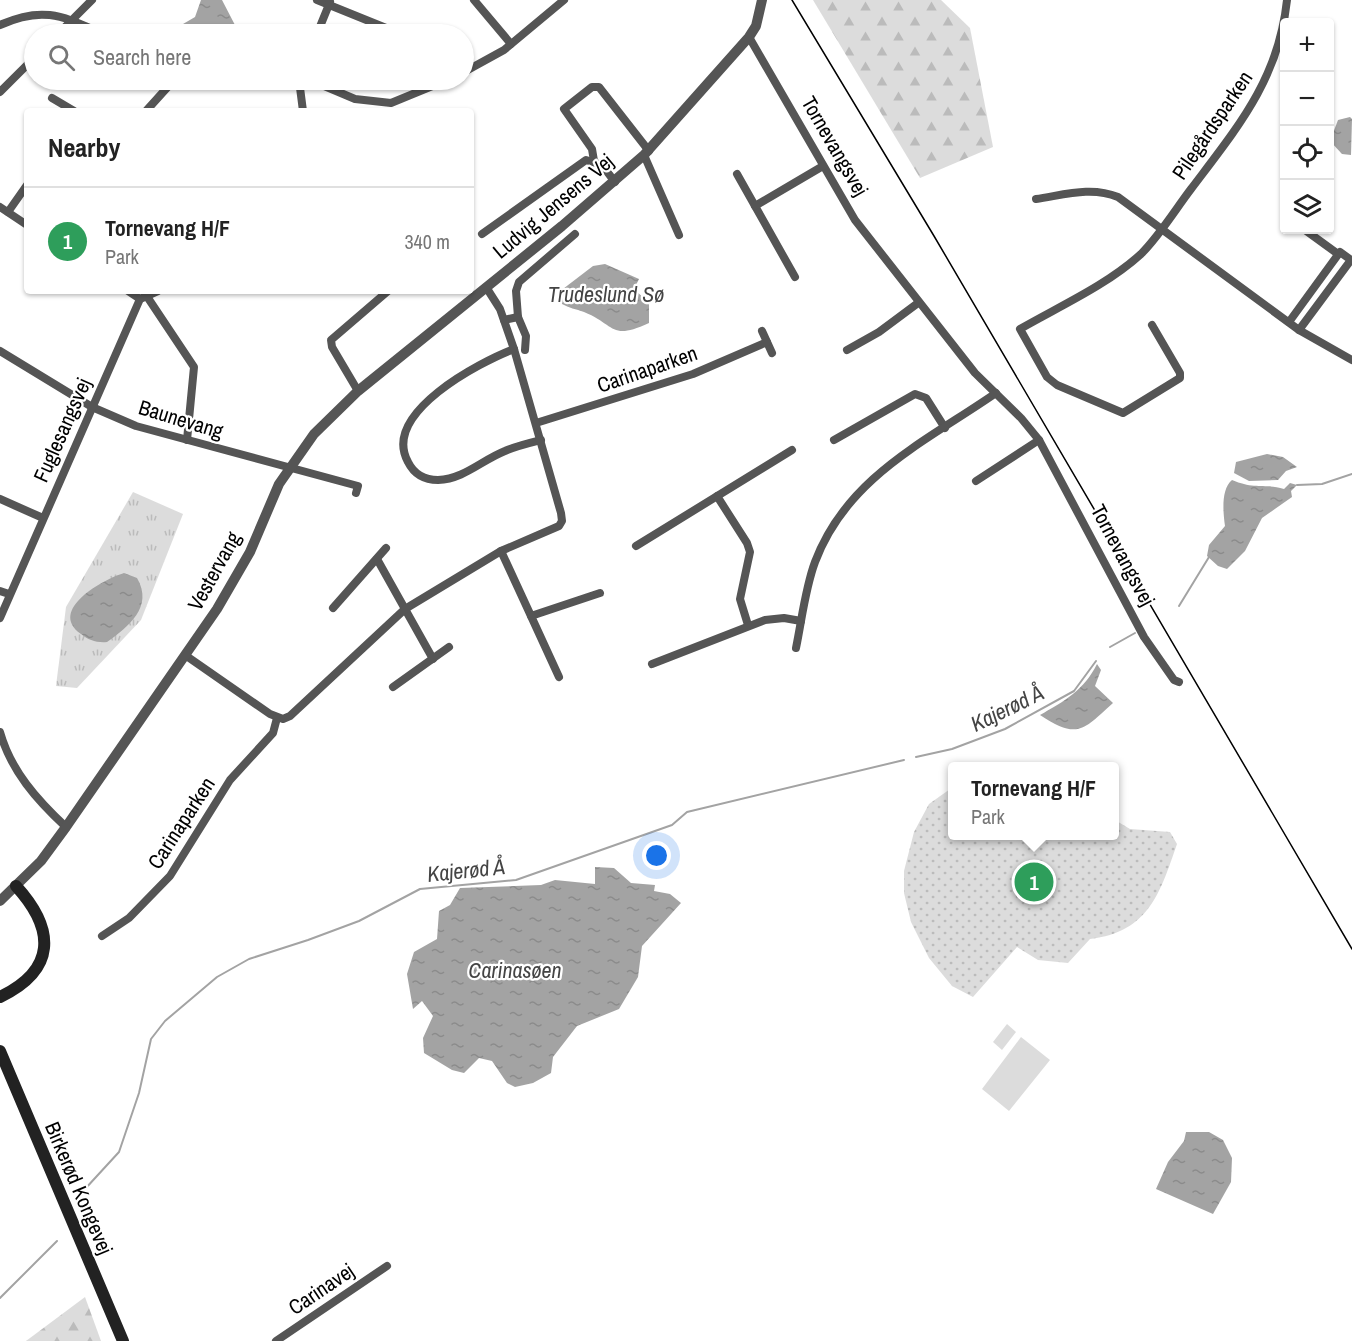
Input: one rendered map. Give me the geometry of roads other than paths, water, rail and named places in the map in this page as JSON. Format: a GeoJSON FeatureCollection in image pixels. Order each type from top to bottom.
{"type":"FeatureCollection","features":[{"type":"Feature","properties":{"kind":"main road"},"geometry":{"type":"LineString","coordinates":[[0,997],[30,978],[41,962],[45,949],[42,922],[16,886]]}},
{"type":"Feature","properties":{"kind":"main road","name":"Birkerød Kongevej"},"geometry":{"type":"LineString","coordinates":[[0,1051],[5,1076],[123,1341]]}},
{"type":"Feature","properties":{"kind":"street"},"geometry":{"type":"LineString","coordinates":[[69,24],[92,0]]}},
{"type":"Feature","properties":{"kind":"street"},"geometry":{"type":"LineString","coordinates":[[317,0],[330,2],[378,24]]}},
{"type":"Feature","properties":{"kind":"street"},"geometry":{"type":"LineString","coordinates":[[474,0],[511,44]]}},
{"type":"Feature","properties":{"kind":"street"},"geometry":{"type":"LineString","coordinates":[[474,67],[494,57],[564,0]]}},
{"type":"Feature","properties":{"kind":"street"},"geometry":{"type":"LineString","coordinates":[[749,37],[756,26],[762,0]]}},
{"type":"Feature","properties":{"kind":"street","name":"Pilegårdsparken"},"geometry":{"type":"LineString","coordinates":[[1152,325],[1180,373],[1180,378],[1123,413],[1057,385],[1047,377],[1020,329],[1116,272],[1141,254],[1256,98],[1277,52],[1287,0]]}},
{"type":"Feature","properties":{"kind":"street"},"geometry":{"type":"LineString","coordinates":[[321,24],[330,2]]}},
{"type":"Feature","properties":{"kind":"street"},"geometry":{"type":"LineString","coordinates":[[0,25],[16,18],[36,14],[62,15],[82,24]]}},
{"type":"Feature","properties":{"kind":"street","name":"Ludvig Jensens Vej"},"geometry":{"type":"LineString","coordinates":[[486,287],[615,182],[646,153],[749,37]]}},
{"type":"Feature","properties":{"kind":"street","name":"Tornevangsvej"},"geometry":{"type":"LineString","coordinates":[[749,37],[855,220],[975,373],[1022,418],[1039,440],[1144,637],[1174,681],[1179,682]]}},
{"type":"Feature","properties":{"kind":"street"},"geometry":{"type":"LineString","coordinates":[[0,92],[24,68]]}},
{"type":"Feature","properties":{"kind":"street","name":"Ludvig Jensens Vej"},"geometry":{"type":"LineString","coordinates":[[594,161],[592,149],[564,109],[592,87],[599,87],[646,153],[680,235]]}},
{"type":"Feature","properties":{"kind":"street"},"geometry":{"type":"LineString","coordinates":[[149,108],[165,90]]}},
{"type":"Feature","properties":{"kind":"street"},"geometry":{"type":"LineString","coordinates":[[300,90],[303,108]]}},
{"type":"Feature","properties":{"kind":"street"},"geometry":{"type":"LineString","coordinates":[[334,90],[355,99],[392,107],[427,90]]}},
{"type":"Feature","properties":{"kind":"street"},"geometry":{"type":"LineString","coordinates":[[52,98],[69,108]]}},
{"type":"Feature","properties":{"kind":"street"},"geometry":{"type":"LineString","coordinates":[[483,234],[574,166],[586,160],[602,165],[615,182]]}},
{"type":"Feature","properties":{"kind":"street"},"geometry":{"type":"LineString","coordinates":[[755,206],[823,166]]}},
{"type":"Feature","properties":{"kind":"street"},"geometry":{"type":"LineString","coordinates":[[737,174],[795,276]]}},
{"type":"Feature","properties":{"kind":"street"},"geometry":{"type":"LineString","coordinates":[[24,188],[4,210],[24,223]]}},
{"type":"Feature","properties":{"kind":"street"},"geometry":{"type":"LineString","coordinates":[[1036,199],[1103,191],[1118,197],[1299,330],[1352,360]]}},
{"type":"Feature","properties":{"kind":"street"},"geometry":{"type":"LineString","coordinates":[[525,350],[526,336],[518,317],[516,291],[519,282],[575,234]]}},
{"type":"Feature","properties":{"kind":"street"},"geometry":{"type":"LineString","coordinates":[[1299,330],[1351,260],[1340,252],[1338,254],[1310,234]]}},
{"type":"Feature","properties":{"kind":"street"},"geometry":{"type":"LineString","coordinates":[[1289,322],[1338,254]]}},
{"type":"Feature","properties":{"kind":"street"},"geometry":{"type":"LineString","coordinates":[[185,655],[277,718],[290,716],[405,609],[501,551],[555,529],[562,521],[514,349],[504,320],[486,287]]}},
{"type":"Feature","properties":{"kind":"street","name":"Vestervang"},"geometry":{"type":"LineString","coordinates":[[0,901],[41,861],[218,609],[250,552],[289,468],[314,434],[358,391],[486,287]]}},
{"type":"Feature","properties":{"kind":"street"},"geometry":{"type":"LineString","coordinates":[[136,294],[143,297],[194,367],[187,440]]}},
{"type":"Feature","properties":{"kind":"street"},"geometry":{"type":"LineString","coordinates":[[143,297],[150,294]]}},
{"type":"Feature","properties":{"kind":"street"},"geometry":{"type":"LineString","coordinates":[[358,391],[332,347],[331,340],[384,294]]}},
{"type":"Feature","properties":{"kind":"street","name":"Fuglesangsvej"},"geometry":{"type":"LineString","coordinates":[[0,618],[143,297]]}},
{"type":"Feature","properties":{"kind":"street"},"geometry":{"type":"LineString","coordinates":[[847,350],[879,332],[918,303]]}},
{"type":"Feature","properties":{"kind":"street"},"geometry":{"type":"LineString","coordinates":[[504,320],[518,317]]}},
{"type":"Feature","properties":{"kind":"street"},"geometry":{"type":"LineString","coordinates":[[762,332],[772,353]]}},
{"type":"Feature","properties":{"kind":"street","name":"Carinaparken"},"geometry":{"type":"LineString","coordinates":[[536,423],[693,374],[767,342]]}},
{"type":"Feature","properties":{"kind":"street"},"geometry":{"type":"LineString","coordinates":[[514,349],[484,360],[460,375],[430,399],[408,428],[403,445],[406,459],[412,470],[424,477],[449,479],[505,451],[541,440]]}},
{"type":"Feature","properties":{"kind":"street","name":"Baunevang"},"geometry":{"type":"LineString","coordinates":[[0,351],[93,407],[136,426],[358,486],[356,493]]}},
{"type":"Feature","properties":{"kind":"street"},"geometry":{"type":"LineString","coordinates":[[796,648],[814,564],[828,534],[850,500],[888,465],[996,393]]}},
{"type":"Feature","properties":{"kind":"street"},"geometry":{"type":"LineString","coordinates":[[834,440],[915,394],[926,398],[945,428]]}},
{"type":"Feature","properties":{"kind":"street"},"geometry":{"type":"LineString","coordinates":[[976,481],[1039,440]]}},
{"type":"Feature","properties":{"kind":"street"},"geometry":{"type":"LineString","coordinates":[[636,546],[792,450]]}},
{"type":"Feature","properties":{"kind":"street"},"geometry":{"type":"LineString","coordinates":[[717,496],[747,543],[750,552],[740,599],[748,625]]}},
{"type":"Feature","properties":{"kind":"street"},"geometry":{"type":"LineString","coordinates":[[0,499],[43,518]]}},
{"type":"Feature","properties":{"kind":"street"},"geometry":{"type":"LineString","coordinates":[[333,608],[386,548]]}},
{"type":"Feature","properties":{"kind":"street"},"geometry":{"type":"LineString","coordinates":[[501,551],[559,677]]}},
{"type":"Feature","properties":{"kind":"street"},"geometry":{"type":"LineString","coordinates":[[377,559],[433,659]]}},
{"type":"Feature","properties":{"kind":"street"},"geometry":{"type":"LineString","coordinates":[[0,591],[9,594]]}},
{"type":"Feature","properties":{"kind":"street"},"geometry":{"type":"LineString","coordinates":[[531,616],[600,593]]}},
{"type":"Feature","properties":{"kind":"street"},"geometry":{"type":"LineString","coordinates":[[652,664],[748,625],[774,618],[801,621]]}},
{"type":"Feature","properties":{"kind":"street"},"geometry":{"type":"LineString","coordinates":[[393,687],[449,647]]}},
{"type":"Feature","properties":{"kind":"street","name":"Carinaparken"},"geometry":{"type":"LineString","coordinates":[[102,936],[129,918],[170,876],[230,780],[273,733],[277,718]]}},
{"type":"Feature","properties":{"kind":"street"},"geometry":{"type":"LineString","coordinates":[[0,732],[2,746],[20,776],[40,803],[66,827]]}},
{"type":"Feature","properties":{"kind":"street","name":"Carinavej"},"geometry":{"type":"LineString","coordinates":[[276,1341],[387,1266]]}},
{"type":"Feature","properties":{"kind":"water"},"geometry":{"type":"Polygon","coordinates":[[[201,0],[222,0],[234,24],[183,24],[195,17],[201,0]]]}},
{"type":"Feature","properties":{"kind":"water"},"geometry":{"type":"Polygon","coordinates":[[[1350,117],[1352,119],[1351,155],[1342,154],[1334,145],[1334,130],[1338,120],[1350,117]]]}},
{"type":"Feature","properties":{"kind":"water","name":"Trudeslund Sø"},"geometry":{"type":"Polygon","coordinates":[[[605,264],[639,279],[634,289],[649,303],[649,323],[627,331],[620,331],[584,312],[562,304],[559,292],[593,266],[605,264]]]}},
{"type":"Feature","properties":{"kind":"water"},"geometry":{"type":"Polygon","coordinates":[[[1267,454],[1283,457],[1297,467],[1286,471],[1278,480],[1249,481],[1234,473],[1236,462],[1267,454]]]}},
{"type":"Feature","properties":{"kind":"water"},"geometry":{"type":"Polygon","coordinates":[[[1232,480],[1247,485],[1284,489],[1290,483],[1297,485],[1291,491],[1292,497],[1262,518],[1245,551],[1227,569],[1218,566],[1207,556],[1209,545],[1225,526],[1224,495],[1232,480]]]}},
{"type":"Feature","properties":{"kind":"water"},"geometry":{"type":"Polygon","coordinates":[[[124,573],[137,578],[141,588],[141,607],[130,623],[107,642],[87,638],[72,625],[71,615],[74,606],[93,589],[124,573]]]}},
{"type":"Feature","properties":{"kind":"water"},"geometry":{"type":"Polygon","coordinates":[[[1097,664],[1101,670],[1095,686],[1113,703],[1103,712],[1087,725],[1072,729],[1053,723],[1040,715],[1080,688],[1097,664]]]}},
{"type":"Feature","properties":{"kind":"water","name":"Carinasøen"},"geometry":{"type":"Polygon","coordinates":[[[595,867],[614,868],[631,883],[655,885],[654,891],[670,894],[681,903],[642,946],[638,977],[619,1009],[577,1026],[553,1057],[551,1073],[533,1083],[515,1087],[507,1083],[492,1061],[479,1058],[464,1073],[452,1070],[424,1053],[423,1038],[433,1016],[422,1001],[413,1009],[407,974],[414,952],[437,939],[439,911],[450,905],[460,888],[541,885],[555,880],[595,884],[595,867]]]}},
{"type":"Feature","properties":{"kind":"water"},"geometry":{"type":"Polygon","coordinates":[[[1186,1132],[1209,1132],[1223,1140],[1232,1158],[1231,1182],[1213,1214],[1156,1189],[1168,1162],[1184,1141],[1186,1132]]]}},
{"type":"Feature","properties":{"kind":"waterway"},"geometry":{"type":"LineString","coordinates":[[1297,485],[1322,484],[1352,474]]}},
{"type":"Feature","properties":{"kind":"waterway","name":"Kajerød Å"},"geometry":{"type":"LineString","coordinates":[[1179,606],[1209,557]]}},
{"type":"Feature","properties":{"kind":"waterway","name":"Kajerød Å"},"geometry":{"type":"LineString","coordinates":[[1110,647],[1135,633]]}},
{"type":"Feature","properties":{"kind":"waterway","name":"Kajerød Å"},"geometry":{"type":"LineString","coordinates":[[916,757],[952,749],[1005,729],[1074,691],[1096,661]]}},
{"type":"Feature","properties":{"kind":"waterway","name":"Kajerød Å"},"geometry":{"type":"LineString","coordinates":[[85,1189],[119,1152],[139,1093],[151,1039],[165,1021],[217,977],[249,959],[359,921],[420,889],[516,880],[672,825],[687,812],[904,760]]}},
{"type":"Feature","properties":{"kind":"waterway","name":"Kajerød Å"},"geometry":{"type":"LineString","coordinates":[[0,1298],[57,1241]]}},
{"type":"Feature","properties":{"kind":"tram line"},"geometry":{"type":"LineString","coordinates":[[792,0],[934,236],[1352,949]]}},
{"type":"Feature","properties":{"kind":"place","name":"Tornevang H/F"},"geometry":{"type":"Point","coordinates":[1034,882]}}]}
